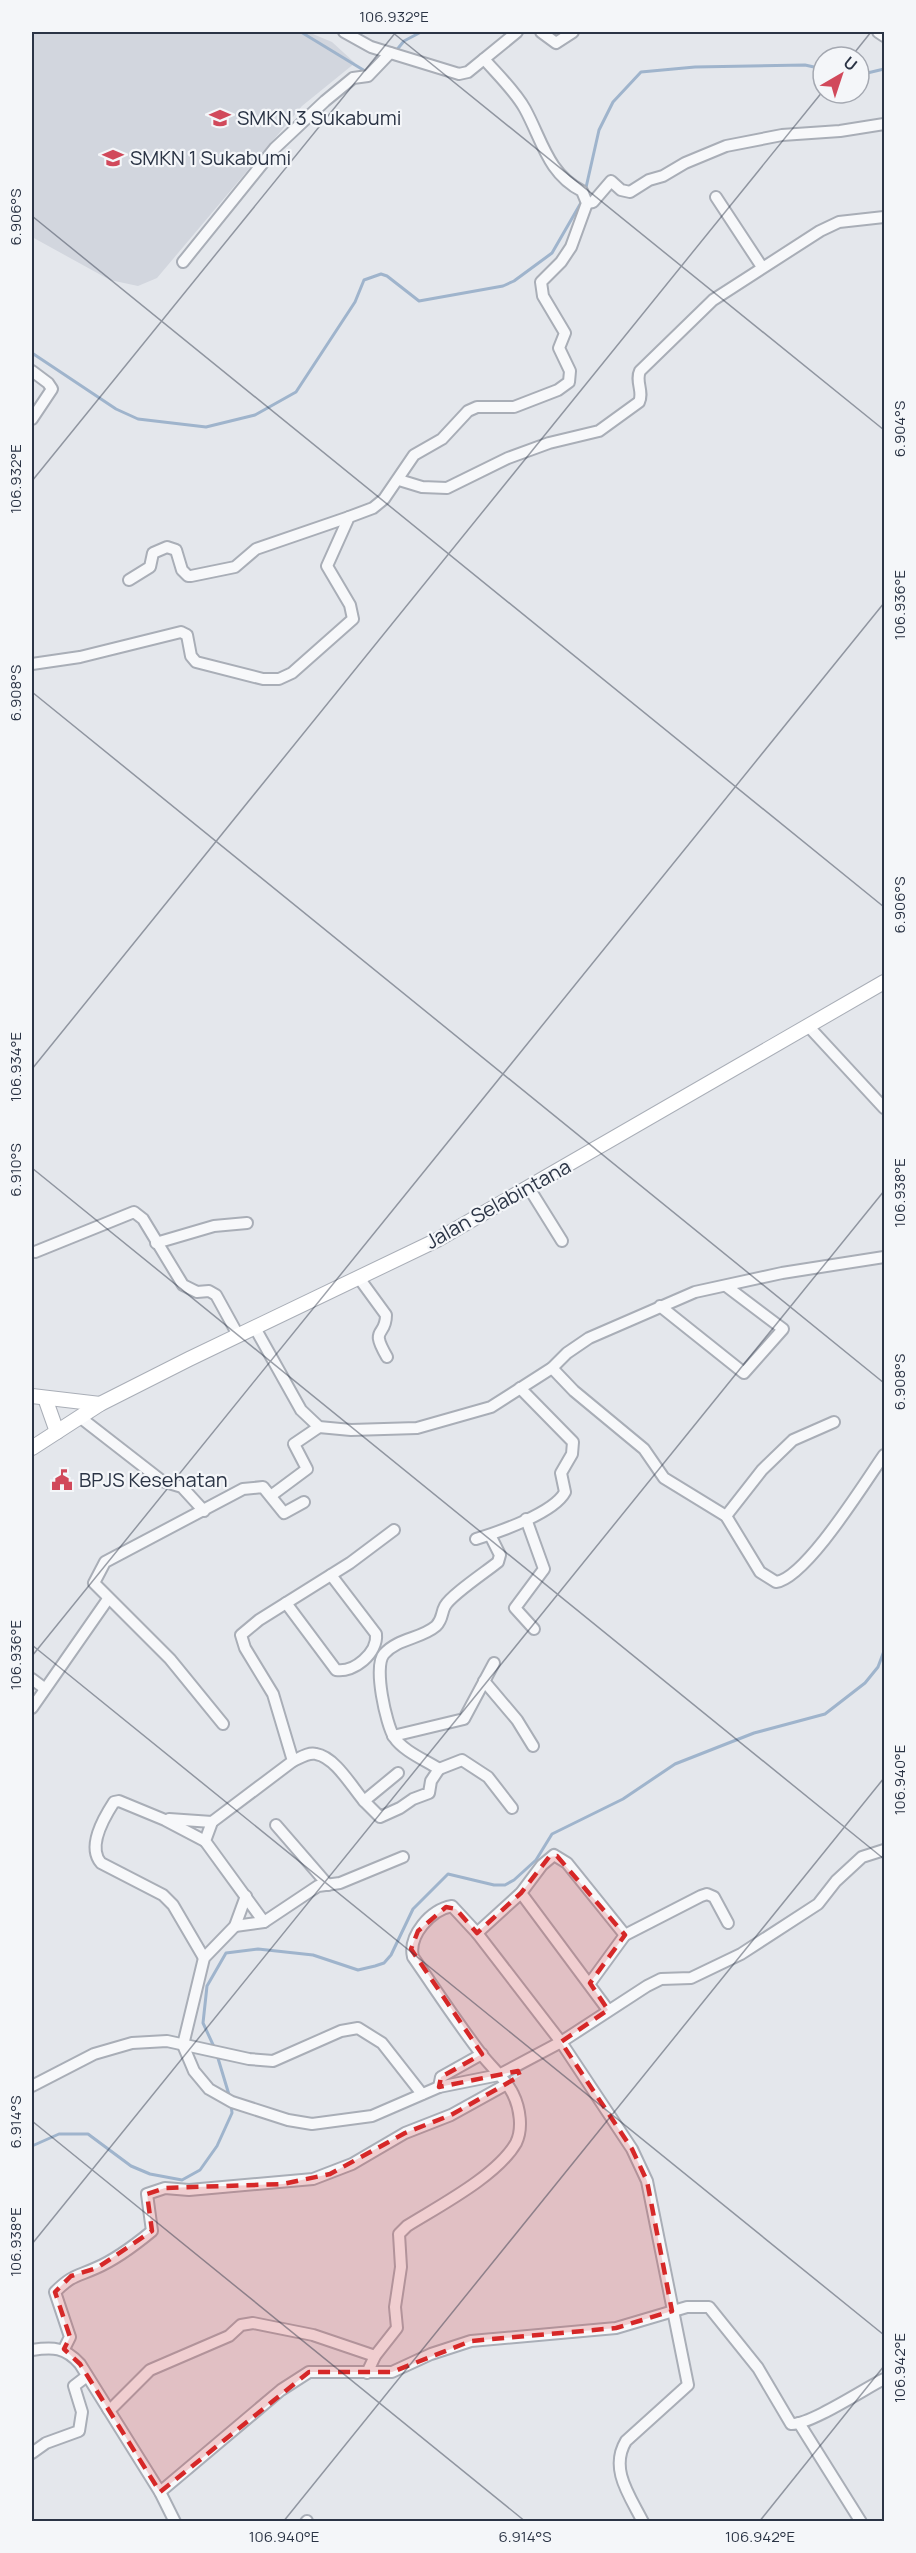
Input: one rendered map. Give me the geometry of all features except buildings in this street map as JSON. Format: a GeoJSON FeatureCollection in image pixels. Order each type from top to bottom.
{"type":"FeatureCollection","features":[{"type":"Feature","properties":{"kind":"street"},"geometry":{"type":"LineString","coordinates":[[344,32],[354,39],[390,53],[459,74],[468,72],[516,32]]}},
{"type":"Feature","properties":{"kind":"street"},"geometry":{"type":"LineString","coordinates":[[541,32],[556,44],[573,32]]}},
{"type":"Feature","properties":{"kind":"street"},"geometry":{"type":"LineString","coordinates":[[878,32],[885,36]]}},
{"type":"Feature","properties":{"kind":"street"},"geometry":{"type":"LineString","coordinates":[[183,262],[275,148],[325,100],[353,78],[368,76],[390,53]]}},
{"type":"Feature","properties":{"kind":"street"},"geometry":{"type":"LineString","coordinates":[[129,580],[150,567],[153,553],[167,547],[176,550],[182,570],[191,576],[235,567],[256,549],[349,517],[378,504],[399,480],[414,455],[442,439],[468,411],[477,407],[514,407],[558,390],[570,381],[570,372],[559,348],[565,333],[543,296],[541,282],[561,262],[571,247],[587,203],[582,191],[571,186],[542,150],[526,110],[484,59]]}},
{"type":"Feature","properties":{"kind":"street"},"geometry":{"type":"LineString","coordinates":[[587,203],[593,202],[611,181],[628,193],[649,180],[663,176],[685,163],[726,146],[782,135],[840,131],[885,124]]}},
{"type":"Feature","properties":{"kind":"street"},"geometry":{"type":"LineString","coordinates":[[716,197],[762,267]]}},
{"type":"Feature","properties":{"kind":"street"},"geometry":{"type":"LineString","coordinates":[[399,480],[422,487],[447,488],[518,454],[549,443],[599,431],[639,402],[640,371],[712,300],[762,267],[839,222],[885,217]]}},
{"type":"Feature","properties":{"kind":"street"},"geometry":{"type":"LineString","coordinates":[[32,371],[52,389],[32,419]]}},
{"type":"Feature","properties":{"kind":"street"},"geometry":{"type":"LineString","coordinates":[[32,664],[80,657],[181,632],[187,635],[191,656],[196,662],[263,679],[285,677],[353,619],[350,605],[326,562],[338,544],[349,517]]}},
{"type":"Feature","properties":{"kind":"street","name":"Jalan Selabintana"},"geometry":{"type":"LineString","coordinates":[[32,1448],[100,1404],[237,1335],[437,1240],[810,1028],[885,982]]}},
{"type":"Feature","properties":{"kind":"street"},"geometry":{"type":"LineString","coordinates":[[810,1028],[885,1108]]}},
{"type":"Feature","properties":{"kind":"street"},"geometry":{"type":"LineString","coordinates":[[529,1188],[562,1241]]}},
{"type":"Feature","properties":{"kind":"street"},"geometry":{"type":"LineString","coordinates":[[35,1252],[134,1212],[143,1220],[183,1286],[197,1292],[208,1291],[216,1295],[237,1335]]}},
{"type":"Feature","properties":{"kind":"street"},"geometry":{"type":"LineString","coordinates":[[156,1243],[214,1226],[247,1223]]}},
{"type":"Feature","properties":{"kind":"street"},"geometry":{"type":"LineString","coordinates":[[255,1328],[301,1410],[319,1427],[351,1430],[428,1425],[491,1407],[552,1368],[567,1353],[589,1338],[695,1292],[782,1273],[885,1257]]}},
{"type":"Feature","properties":{"kind":"street"},"geometry":{"type":"LineString","coordinates":[[359,1278],[386,1315],[378,1334],[378,1342],[387,1357]]}},
{"type":"Feature","properties":{"kind":"street"},"geometry":{"type":"LineString","coordinates":[[660,1306],[744,1372],[757,1361],[783,1329],[726,1286]]}},
{"type":"Feature","properties":{"kind":"street"},"geometry":{"type":"LineString","coordinates":[[552,1368],[574,1391],[644,1449],[664,1478],[726,1516],[760,1572],[776,1582],[785,1580],[815,1551],[885,1455]]}},
{"type":"Feature","properties":{"kind":"street"},"geometry":{"type":"LineString","coordinates":[[476,1539],[526,1519],[562,1497],[565,1492],[561,1473],[574,1447],[569,1436],[520,1388]]}},
{"type":"Feature","properties":{"kind":"street"},"geometry":{"type":"LineString","coordinates":[[38,1397],[100,1404]]}},
{"type":"Feature","properties":{"kind":"street"},"geometry":{"type":"LineString","coordinates":[[38,1397],[57,1432]]}},
{"type":"Feature","properties":{"kind":"street"},"geometry":{"type":"LineString","coordinates":[[81,1418],[162,1481],[182,1486],[204,1511]]}},
{"type":"Feature","properties":{"kind":"street"},"geometry":{"type":"LineString","coordinates":[[726,1516],[762,1470],[793,1440],[834,1422]]}},
{"type":"Feature","properties":{"kind":"street"},"geometry":{"type":"LineString","coordinates":[[272,1495],[307,1469],[294,1444],[319,1427]]}},
{"type":"Feature","properties":{"kind":"street"},"geometry":{"type":"LineString","coordinates":[[222,1724],[170,1659],[94,1583],[105,1562],[250,1487],[263,1487],[272,1495],[284,1513],[304,1502]]}},
{"type":"Feature","properties":{"kind":"street"},"geometry":{"type":"LineString","coordinates":[[526,1519],[544,1569],[518,1603],[516,1610],[534,1629]]}},
{"type":"Feature","properties":{"kind":"street"},"geometry":{"type":"LineString","coordinates":[[293,1761],[273,1694],[240,1639],[243,1631],[331,1575],[394,1530]]}},
{"type":"Feature","properties":{"kind":"street"},"geometry":{"type":"LineString","coordinates":[[439,1769],[400,1744],[393,1736],[379,1674],[382,1657],[398,1643],[434,1628],[442,1618],[447,1604],[498,1562],[500,1556],[490,1535]]}},
{"type":"Feature","properties":{"kind":"street"},"geometry":{"type":"LineString","coordinates":[[286,1603],[336,1670],[343,1671],[359,1663],[375,1646],[376,1634],[331,1575]]}},
{"type":"Feature","properties":{"kind":"street"},"geometry":{"type":"LineString","coordinates":[[32,1708],[108,1599]]}},
{"type":"Feature","properties":{"kind":"street"},"geometry":{"type":"LineString","coordinates":[[393,1736],[464,1719],[494,1663]]}},
{"type":"Feature","properties":{"kind":"street"},"geometry":{"type":"LineString","coordinates":[[32,1679],[44,1688]]}},
{"type":"Feature","properties":{"kind":"street"},"geometry":{"type":"LineString","coordinates":[[484,1681],[517,1720],[533,1746]]}},
{"type":"Feature","properties":{"kind":"street"},"geometry":{"type":"LineString","coordinates":[[205,1841],[212,1822],[293,1761],[308,1754],[316,1754],[327,1759],[380,1817],[413,1799],[427,1795],[431,1781],[439,1769],[462,1760],[488,1777],[512,1808]]}},
{"type":"Feature","properties":{"kind":"street"},"geometry":{"type":"LineString","coordinates":[[364,1801],[398,1773]]}},
{"type":"Feature","properties":{"kind":"street"},"geometry":{"type":"LineString","coordinates":[[204,1958],[173,1905],[163,1895],[101,1863],[95,1856],[94,1848],[114,1802],[125,1803],[165,1820],[205,1841],[264,1922]]}},
{"type":"Feature","properties":{"kind":"street"},"geometry":{"type":"LineString","coordinates":[[165,1820],[212,1822]]}},
{"type":"Feature","properties":{"kind":"street"},"geometry":{"type":"LineString","coordinates":[[276,1825],[328,1885]]}},
{"type":"Feature","properties":{"kind":"street"},"geometry":{"type":"LineString","coordinates":[[246,1896],[235,1926],[204,1958],[183,2045],[194,2072],[209,2089],[228,2100],[288,2120],[312,2124],[372,2116],[439,2087],[499,2075],[561,2042],[608,2010],[661,1979],[691,1978],[741,1954],[818,1904],[850,1866],[862,1857],[885,1850]]}},
{"type":"Feature","properties":{"kind":"street"},"geometry":{"type":"LineString","coordinates":[[477,1933],[521,1893],[549,1857],[557,1856],[567,1863],[625,1935]]}},
{"type":"Feature","properties":{"kind":"street"},"geometry":{"type":"LineString","coordinates":[[235,1926],[264,1922],[307,1891],[340,1883],[403,1857]]}},
{"type":"Feature","properties":{"kind":"street"},"geometry":{"type":"LineString","coordinates":[[521,1893],[608,2010]]}},
{"type":"Feature","properties":{"kind":"street"},"geometry":{"type":"LineString","coordinates":[[590,1983],[625,1935],[707,1894],[714,1897],[728,1923]]}},
{"type":"Feature","properties":{"kind":"street"},"geometry":{"type":"LineString","coordinates":[[367,2373],[375,2355],[397,2328],[395,2307],[401,2267],[399,2234],[406,2226],[474,2185],[515,2145],[520,2121],[514,2096],[507,2084],[482,2054],[413,1957],[411,1949],[418,1931],[446,1907],[452,1906],[477,1933],[561,2042],[632,2149],[647,2181],[688,2385],[626,2441],[618,2459],[623,2481],[643,2522]]}},
{"type":"Feature","properties":{"kind":"street"},"geometry":{"type":"LineString","coordinates":[[32,2086],[94,2054],[116,2047],[151,2041],[183,2045],[261,2062],[273,2061],[341,2031],[358,2028],[382,2043],[422,2094]]}},
{"type":"Feature","properties":{"kind":"street"},"geometry":{"type":"LineString","coordinates":[[439,2087],[441,2077],[482,2054]]}},
{"type":"Feature","properties":{"kind":"street"},"geometry":{"type":"LineString","coordinates":[[64,2349],[70,2337],[56,2292],[71,2276],[96,2268],[115,2258],[152,2231],[147,2194],[165,2188],[189,2190],[313,2179],[361,2159],[405,2133],[451,2115],[507,2084]]}},
{"type":"Feature","properties":{"kind":"street"},"geometry":{"type":"LineString","coordinates":[[160,2492],[302,2376],[320,2370],[392,2372],[430,2354],[471,2341],[616,2328],[693,2305],[709,2307],[758,2368],[787,2420],[793,2424],[885,2379]]}},
{"type":"Feature","properties":{"kind":"street"},"geometry":{"type":"LineString","coordinates":[[108,2409],[150,2370],[229,2336],[241,2325],[253,2323],[313,2335],[375,2355]]}},
{"type":"Feature","properties":{"kind":"street"},"geometry":{"type":"LineString","coordinates":[[32,2350],[64,2349],[80,2364],[160,2492],[175,2522]]}},
{"type":"Feature","properties":{"kind":"street"},"geometry":{"type":"LineString","coordinates":[[32,2453],[46,2443],[79,2431],[81,2412],[74,2386],[87,2376]]}},
{"type":"Feature","properties":{"kind":"street"},"geometry":{"type":"LineString","coordinates":[[799,2423],[861,2522]]}},
{"type":"Feature","properties":{"kind":"highlighted area"},"geometry":{"type":"Polygon","coordinates":[[[557,1856],[625,1935],[590,1983],[608,2010],[561,2042],[632,2149],[647,2181],[672,2311],[616,2328],[471,2341],[392,2372],[309,2372],[160,2492],[80,2364],[64,2349],[70,2337],[55,2292],[71,2276],[97,2268],[152,2231],[147,2194],[165,2188],[283,2184],[330,2174],[405,2133],[451,2115],[520,2076],[518,2071],[439,2087],[441,2077],[482,2054],[411,1949],[418,1931],[446,1907],[456,1909],[477,1933],[521,1893],[549,1857],[557,1856]]]}},
{"type":"Feature","properties":{"kind":"shaded area"},"geometry":{"type":"Polygon","coordinates":[[[32,32],[308,32],[332,42],[355,63],[302,106],[157,278],[138,286],[110,280],[32,237],[32,32]]]}},
{"type":"Feature","properties":{"kind":"waterway"},"geometry":{"type":"LineString","coordinates":[[301,32],[365,71],[369,70]]}},
{"type":"Feature","properties":{"kind":"waterway"},"geometry":{"type":"LineString","coordinates":[[395,52],[404,41],[421,32]]}},
{"type":"Feature","properties":{"kind":"waterway"},"geometry":{"type":"LineString","coordinates":[[585,192],[599,130],[613,102],[641,72],[695,67],[811,66]]}},
{"type":"Feature","properties":{"kind":"waterway"},"geometry":{"type":"LineString","coordinates":[[871,72],[884,69]]}},
{"type":"Feature","properties":{"kind":"waterway"},"geometry":{"type":"LineString","coordinates":[[32,353],[116,409],[138,419],[206,427],[255,415],[296,392],[355,302],[364,280],[381,274],[387,276],[419,301],[503,286],[514,281],[552,253],[582,201]]}},
{"type":"Feature","properties":{"kind":"waterway"},"geometry":{"type":"LineString","coordinates":[[215,2049],[203,2023],[207,1986],[226,1953],[258,1949],[313,1955],[358,1970],[384,1963],[391,1955],[413,1909],[448,1874],[494,1885],[505,1885],[536,1860],[552,1834],[623,1799],[675,1764],[754,1733],[825,1714],[865,1683],[878,1667],[884,1651]]}},
{"type":"Feature","properties":{"kind":"waterway"},"geometry":{"type":"LineString","coordinates":[[217,2055],[230,2098]]}},
{"type":"Feature","properties":{"kind":"waterway"},"geometry":{"type":"LineString","coordinates":[[32,2146],[59,2134],[88,2134],[131,2166],[150,2174],[182,2180],[200,2170],[217,2146],[232,2113],[231,2104]]}},
{"type":"Feature","properties":{"kind":"place","name":"SMKN 3 Sukabumi"},"geometry":{"type":"Point","coordinates":[220,118]}},
{"type":"Feature","properties":{"kind":"place","name":"SMKN 1 Sukabumi"},"geometry":{"type":"Point","coordinates":[113,158]}},
{"type":"Feature","properties":{"kind":"place","name":"BPJS Kesehatan"},"geometry":{"type":"Point","coordinates":[62,1480]}}]}
